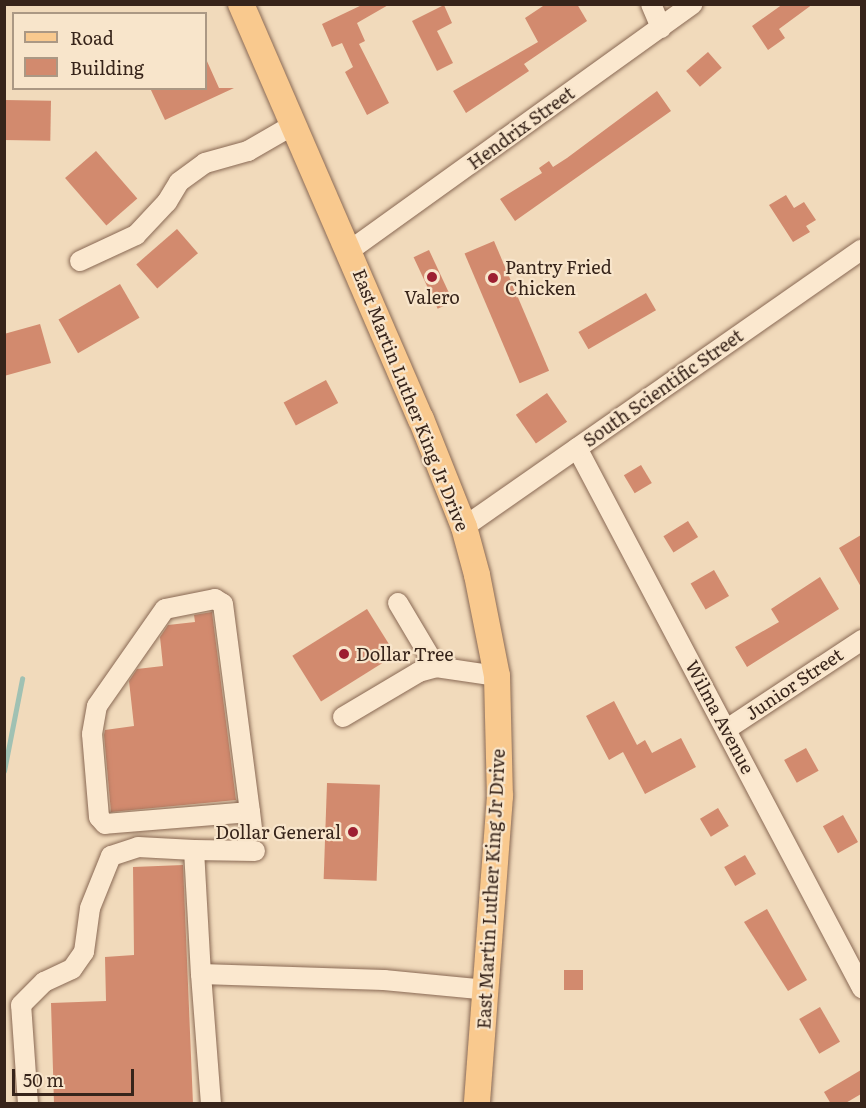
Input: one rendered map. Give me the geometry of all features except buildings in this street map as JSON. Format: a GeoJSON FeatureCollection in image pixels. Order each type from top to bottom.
{"type":"FeatureCollection","features":[{"type":"Feature","properties":{"kind":"main road","name":"East Martin Luther King Jr Drive"},"geometry":{"type":"LineString","coordinates":[[241,4],[349,251],[464,527],[497,676],[500,796],[477,1104]]}},
{"type":"Feature","properties":{"kind":"street"},"geometry":{"type":"LineString","coordinates":[[651,4],[661,28]]}},
{"type":"Feature","properties":{"kind":"street","name":"Hendrix Street"},"geometry":{"type":"LineString","coordinates":[[349,251],[693,4]]}},
{"type":"Feature","properties":{"kind":"street"},"geometry":{"type":"LineString","coordinates":[[80,261],[136,235],[160,210],[179,182],[205,163],[248,151],[293,125]]}},
{"type":"Feature","properties":{"kind":"street","name":"South Scientific Street"},"geometry":{"type":"LineString","coordinates":[[464,527],[861,249]]}},
{"type":"Feature","properties":{"kind":"street","name":"Wilma Avenue"},"geometry":{"type":"LineString","coordinates":[[577,448],[727,729],[861,988]]}},
{"type":"Feature","properties":{"kind":"street"},"geometry":{"type":"LineString","coordinates":[[215,599],[223,604],[251,820],[105,824],[99,817],[92,734],[97,706],[165,609],[215,599]]}},
{"type":"Feature","properties":{"kind":"street"},"geometry":{"type":"LineString","coordinates":[[398,603],[436,667]]}},
{"type":"Feature","properties":{"kind":"street","name":"Junior Street"},"geometry":{"type":"LineString","coordinates":[[727,729],[861,640]]}},
{"type":"Feature","properties":{"kind":"street"},"geometry":{"type":"LineString","coordinates":[[343,717],[419,672],[436,667],[497,676]]}},
{"type":"Feature","properties":{"kind":"street"},"geometry":{"type":"LineString","coordinates":[[28,1104],[21,1005],[44,982],[72,969],[84,952],[90,908],[111,856],[138,847],[255,851]]}},
{"type":"Feature","properties":{"kind":"street"},"geometry":{"type":"LineString","coordinates":[[194,850],[211,1104]]}},
{"type":"Feature","properties":{"kind":"street"},"geometry":{"type":"LineString","coordinates":[[201,974],[384,980],[487,990]]}},
{"type":"Feature","properties":{"kind":"waterway"},"geometry":{"type":"LineString","coordinates":[[4,771],[22,679]]}},
{"type":"Feature","properties":{"kind":"place","name":"Valero"},"geometry":{"type":"Point","coordinates":[432,277]}},
{"type":"Feature","properties":{"kind":"place","name":"Pantry Fried Chicken"},"geometry":{"type":"Point","coordinates":[493,278]}},
{"type":"Feature","properties":{"kind":"place","name":"Dollar Tree"},"geometry":{"type":"Point","coordinates":[344,654]}},
{"type":"Feature","properties":{"kind":"place","name":"Dollar General"},"geometry":{"type":"Point","coordinates":[353,832]}}]}
